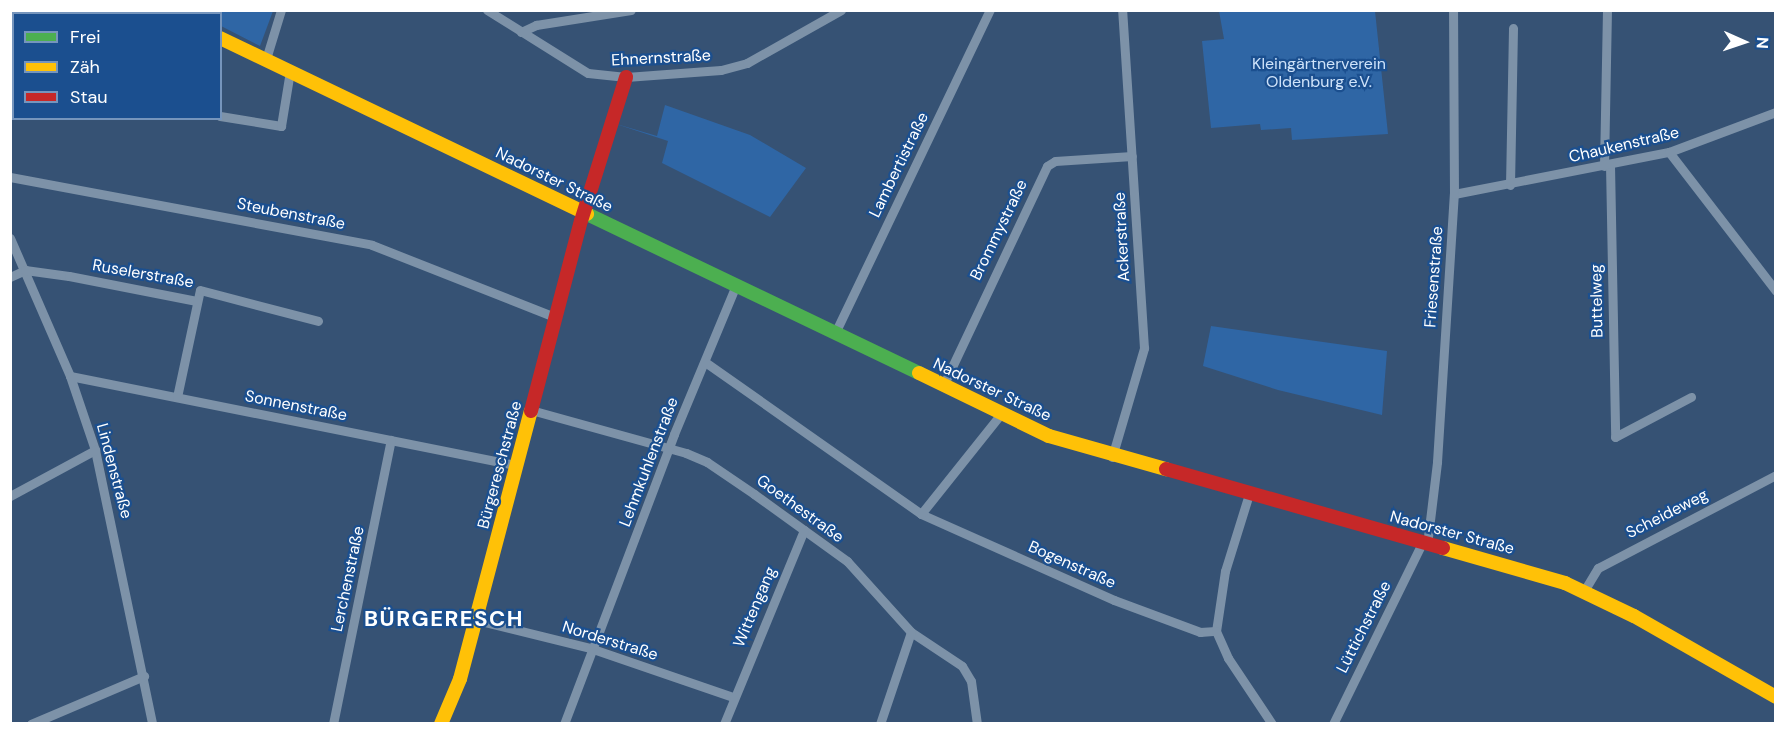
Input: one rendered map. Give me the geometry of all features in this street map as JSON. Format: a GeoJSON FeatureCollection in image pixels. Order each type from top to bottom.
{"type":"FeatureCollection","features":[{"type":"Feature","properties":{"kind":"street"},"geometry":{"type":"LineString","coordinates":[[266,59],[281,10]]}},
{"type":"Feature","properties":{"kind":"street","name":"Ehnernstraße"},"geometry":{"type":"LineString","coordinates":[[487,10],[588,73],[626,77],[721,70],[747,63],[841,10]]}},
{"type":"Feature","properties":{"kind":"street"},"geometry":{"type":"LineString","coordinates":[[521,32],[536,25],[631,10]]}},
{"type":"Feature","properties":{"kind":"street","name":"Lambertistraße"},"geometry":{"type":"LineString","coordinates":[[835,333],[990,10]]}},
{"type":"Feature","properties":{"kind":"street","name":"Ackerstraße"},"geometry":{"type":"LineString","coordinates":[[1112,457],[1144,348],[1122,10]]}},
{"type":"Feature","properties":{"kind":"street","name":"Friesenstraße"},"geometry":{"type":"LineString","coordinates":[[1424,544],[1438,451],[1454,194],[1453,10]]}},
{"type":"Feature","properties":{"kind":"street","name":"Buttelweg"},"geometry":{"type":"LineString","coordinates":[[1607,10],[1607,165],[1615,437],[1691,397]]}},
{"type":"Feature","properties":{"kind":"street"},"geometry":{"type":"LineString","coordinates":[[1510,185],[1513,28]]}},
{"type":"Feature","properties":{"kind":"street","name":"Nadorster Straße"},"geometry":{"type":"LineString","coordinates":[[222,39],[736,285],[1000,415],[1112,457],[1538,574],[1584,591],[1776,697]]}},
{"type":"Feature","properties":{"kind":"street"},"geometry":{"type":"LineString","coordinates":[[222,116],[281,126],[290,71]]}},
{"type":"Feature","properties":{"kind":"street","name":"Bürgereschstraße"},"geometry":{"type":"LineString","coordinates":[[441,723],[454,699],[583,212],[626,77]]}},
{"type":"Feature","properties":{"kind":"street","name":"Chaukenstraße"},"geometry":{"type":"LineString","coordinates":[[1454,194],[1510,185],[1669,152],[1776,112]]}},
{"type":"Feature","properties":{"kind":"street"},"geometry":{"type":"LineString","coordinates":[[1669,152],[1776,291]]}},
{"type":"Feature","properties":{"kind":"street","name":"Brommystraße"},"geometry":{"type":"LineString","coordinates":[[942,386],[1047,166],[1055,161],[1132,156]]}},
{"type":"Feature","properties":{"kind":"street","name":"Steubenstraße"},"geometry":{"type":"LineString","coordinates":[[10,177],[372,246],[555,317]]}},
{"type":"Feature","properties":{"kind":"street","name":"Lindenstraße"},"geometry":{"type":"LineString","coordinates":[[10,238],[70,376],[95,450],[152,723]]}},
{"type":"Feature","properties":{"kind":"street"},"geometry":{"type":"LineString","coordinates":[[10,277],[25,270]]}},
{"type":"Feature","properties":{"kind":"street","name":"Ruselerstraße"},"geometry":{"type":"LineString","coordinates":[[25,270],[196,301],[200,290],[318,321]]}},
{"type":"Feature","properties":{"kind":"street","name":"Lehmkuhlenstraße"},"geometry":{"type":"LineString","coordinates":[[564,723],[590,648],[632,550],[669,447],[736,285]]}},
{"type":"Feature","properties":{"kind":"street"},"geometry":{"type":"LineString","coordinates":[[177,397],[196,301]]}},
{"type":"Feature","properties":{"kind":"street","name":"Bogenstraße"},"geometry":{"type":"LineString","coordinates":[[705,362],[921,514],[1114,600],[1200,632],[1215,631]]}},
{"type":"Feature","properties":{"kind":"street","name":"Sonnenstraße"},"geometry":{"type":"LineString","coordinates":[[70,376],[516,465]]}},
{"type":"Feature","properties":{"kind":"street","name":"Goethestraße"},"geometry":{"type":"LineString","coordinates":[[531,410],[669,447],[707,462],[804,530],[861,574],[910,632],[954,659],[967,673],[977,723]]}},
{"type":"Feature","properties":{"kind":"street"},"geometry":{"type":"LineString","coordinates":[[921,514],[1000,415]]}},
{"type":"Feature","properties":{"kind":"street","name":"Lerchenstraße"},"geometry":{"type":"LineString","coordinates":[[333,723],[391,440]]}},
{"type":"Feature","properties":{"kind":"street"},"geometry":{"type":"LineString","coordinates":[[10,496],[95,450]]}},
{"type":"Feature","properties":{"kind":"street","name":"Scheideweg"},"geometry":{"type":"LineString","coordinates":[[1584,591],[1598,568],[1776,476]]}},
{"type":"Feature","properties":{"kind":"street"},"geometry":{"type":"LineString","coordinates":[[1249,494],[1225,571],[1215,631],[1225,652],[1267,721]]}},
{"type":"Feature","properties":{"kind":"street","name":"Wittengang"},"geometry":{"type":"LineString","coordinates":[[724,723],[804,530]]}},
{"type":"Feature","properties":{"kind":"street","name":"Lüttichstraße"},"geometry":{"type":"LineString","coordinates":[[1333,723],[1424,544]]}},
{"type":"Feature","properties":{"kind":"street","name":"Norderstraße"},"geometry":{"type":"LineString","coordinates":[[476,620],[590,648],[733,697]]}},
{"type":"Feature","properties":{"kind":"street"},"geometry":{"type":"LineString","coordinates":[[880,723],[910,632]]}},
{"type":"Feature","properties":{"kind":"street"},"geometry":{"type":"LineString","coordinates":[[31,723],[144,676]]}},
{"type":"Feature","properties":{"kind":"green space"},"geometry":{"type":"Polygon","coordinates":[[[189,11],[273,11],[260,46],[222,27],[222,12],[189,11]]]}},
{"type":"Feature","properties":{"kind":"green space","name":"Kleingärtnerverein Oldenburg e.V."},"geometry":{"type":"Polygon","coordinates":[[[1219,11],[1375,11],[1388,134],[1292,140],[1291,128],[1261,130],[1260,124],[1211,128],[1202,41],[1224,39],[1219,11]]]}},
{"type":"Feature","properties":{"kind":"green space"},"geometry":{"type":"Polygon","coordinates":[[[665,105],[750,135],[806,168],[770,217],[662,163],[668,141],[613,123],[657,136],[665,105]]]}},
{"type":"Feature","properties":{"kind":"green space"},"geometry":{"type":"Polygon","coordinates":[[[1211,326],[1387,351],[1382,415],[1278,390],[1203,366],[1211,326]]]}},
{"type":"Feature","properties":{"kind":"traffic: fast"},"geometry":{"type":"LineString","coordinates":[[587,214],[919,373]]}},
{"type":"Feature","properties":{"kind":"traffic: slow"},"geometry":{"type":"LineString","coordinates":[[222,39],[587,214]]}},
{"type":"Feature","properties":{"kind":"traffic: slow"},"geometry":{"type":"LineString","coordinates":[[919,373],[1049,436],[1166,469]]}},
{"type":"Feature","properties":{"kind":"traffic: slow"},"geometry":{"type":"LineString","coordinates":[[441,724],[460,679],[531,411]]}},
{"type":"Feature","properties":{"kind":"traffic: slow"},"geometry":{"type":"LineString","coordinates":[[1443,548],[1565,583],[1634,616],[1776,697]]}},
{"type":"Feature","properties":{"kind":"traffic: jam"},"geometry":{"type":"LineString","coordinates":[[531,411],[581,221],[626,77]]}},
{"type":"Feature","properties":{"kind":"traffic: jam"},"geometry":{"type":"LineString","coordinates":[[1166,469],[1443,548]]}},
{"type":"Feature","properties":{"kind":"district","name":"BÜRGERESCH"},"geometry":{"type":"Point","coordinates":[444,619]}}]}
